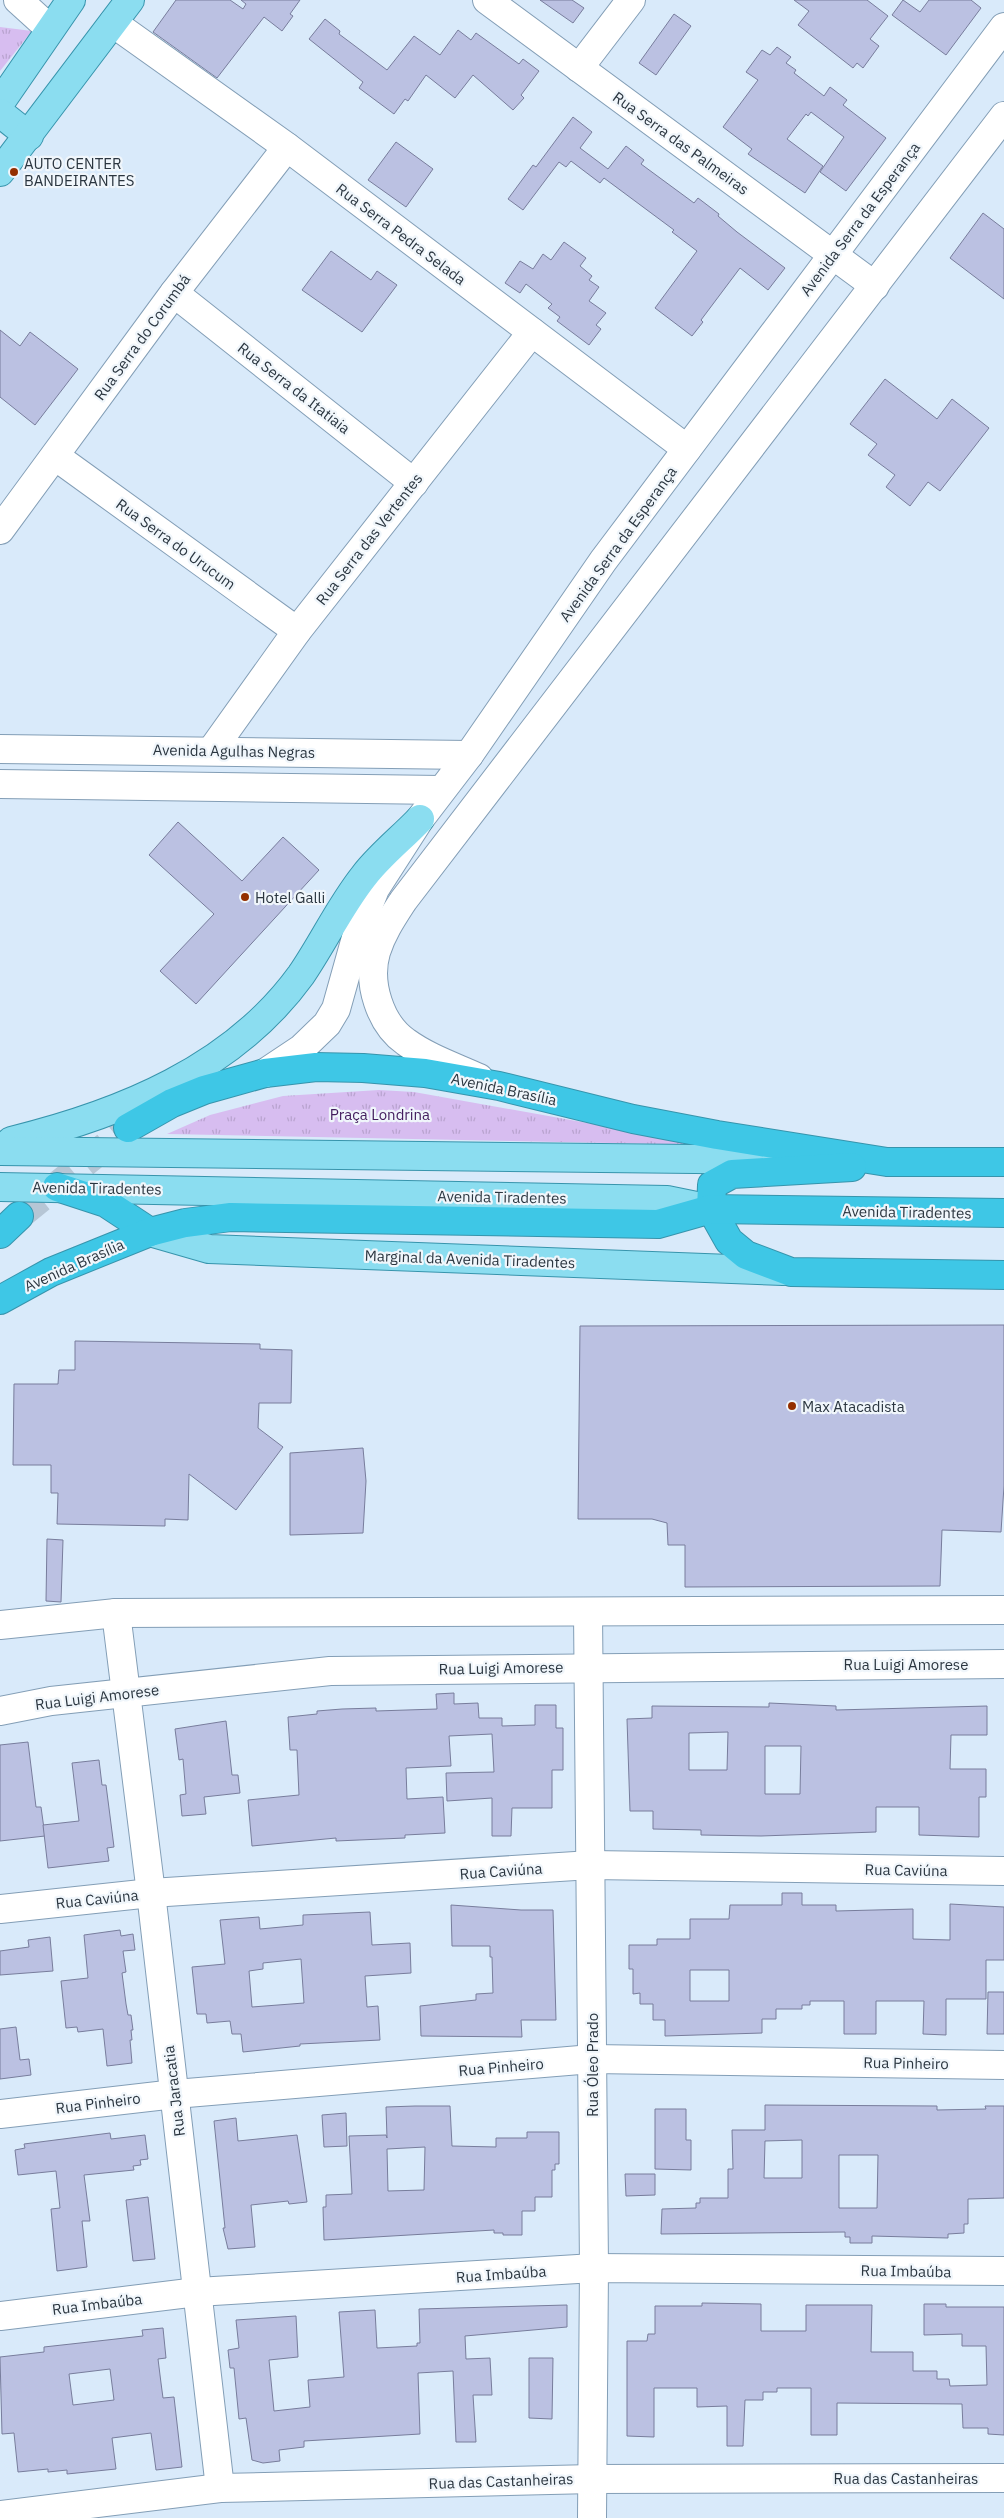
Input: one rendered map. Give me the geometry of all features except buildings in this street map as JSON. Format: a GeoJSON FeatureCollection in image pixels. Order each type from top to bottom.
{"type":"FeatureCollection","features":[{"type":"Feature","properties":{"kind":"highway","name":"Avenida Brasília"},"geometry":{"type":"LineString","coordinates":[[128,1128],[172,1103],[204,1090],[265,1073],[316,1067],[363,1068],[426,1073],[499,1086],[633,1119],[717,1135],[886,1162]]}},
{"type":"Feature","properties":{"kind":"highway"},"geometry":{"type":"LineString","coordinates":[[1004,1162],[886,1162],[863,1167],[732,1174],[712,1185],[711,1209],[729,1241],[746,1255],[791,1272],[1004,1275]]}},
{"type":"Feature","properties":{"kind":"highway"},"geometry":{"type":"LineString","coordinates":[[58,1187],[106,1203],[150,1232]]}},
{"type":"Feature","properties":{"kind":"highway","name":"Avenida Brasília"},"geometry":{"type":"LineString","coordinates":[[0,1300],[51,1272],[150,1232],[231,1217],[658,1224],[711,1209]]}},
{"type":"Feature","properties":{"kind":"highway","name":"Avenida Tiradentes"},"geometry":{"type":"LineString","coordinates":[[711,1209],[1004,1212]]}},
{"type":"Feature","properties":{"kind":"main road"},"geometry":{"type":"LineString","coordinates":[[0,103],[71,0]]}},
{"type":"Feature","properties":{"kind":"main road"},"geometry":{"type":"LineString","coordinates":[[0,172],[130,0]]}},
{"type":"Feature","properties":{"kind":"main road"},"geometry":{"type":"LineString","coordinates":[[0,113],[29,136]]}},
{"type":"Feature","properties":{"kind":"main road"},"geometry":{"type":"LineString","coordinates":[[0,1143],[57,1130],[154,1093],[218,1057],[275,1006],[301,975],[364,876],[420,819]]}},
{"type":"Feature","properties":{"kind":"main road"},"geometry":{"type":"LineString","coordinates":[[0,1151],[886,1162]]}},
{"type":"Feature","properties":{"kind":"main road","name":"Avenida Tiradentes"},"geometry":{"type":"LineString","coordinates":[[0,1187],[667,1200],[711,1209]]}},
{"type":"Feature","properties":{"kind":"main road","name":"Marginal da Avenida Tiradentes"},"geometry":{"type":"LineString","coordinates":[[150,1232],[209,1249],[791,1272]]}},
{"type":"Feature","properties":{"kind":"street"},"geometry":{"type":"LineString","coordinates":[[18,0],[50,29]]}},
{"type":"Feature","properties":{"kind":"street","name":"Rua Serra das Palmeiras"},"geometry":{"type":"LineString","coordinates":[[487,0],[875,286]]}},
{"type":"Feature","properties":{"kind":"street"},"geometry":{"type":"LineString","coordinates":[[579,68],[631,0]]}},
{"type":"Feature","properties":{"kind":"street","name":"Rua Serra Pedra Selada"},"geometry":{"type":"LineString","coordinates":[[113,23],[287,147],[687,449]]}},
{"type":"Feature","properties":{"kind":"street","name":"Avenida Serra da Esperança"},"geometry":{"type":"LineString","coordinates":[[265,1073],[301,1049],[327,1024],[336,1009],[357,934],[375,888],[420,819],[469,754],[603,561],[1004,27]]}},
{"type":"Feature","properties":{"kind":"street"},"geometry":{"type":"LineString","coordinates":[[499,1086],[424,1053],[405,1042],[390,1026],[377,999],[374,982],[376,954],[386,928],[409,893],[1004,116]]}},
{"type":"Feature","properties":{"kind":"street","name":"Rua Serra do Corumbá"},"geometry":{"type":"LineString","coordinates":[[0,530],[174,293],[287,147]]}},
{"type":"Feature","properties":{"kind":"street","name":"Rua Serra da Itatiaia"},"geometry":{"type":"LineString","coordinates":[[174,293],[414,483]]}},
{"type":"Feature","properties":{"kind":"street","name":"Rua Serra das Vertentes"},"geometry":{"type":"LineString","coordinates":[[212,750],[297,631],[532,332]]}},
{"type":"Feature","properties":{"kind":"street","name":"Rua Serra do Urucum"},"geometry":{"type":"LineString","coordinates":[[54,456],[297,631]]}},
{"type":"Feature","properties":{"kind":"street","name":"Avenida Agulhas Negras"},"geometry":{"type":"LineString","coordinates":[[0,748],[469,754]]}},
{"type":"Feature","properties":{"kind":"street"},"geometry":{"type":"LineString","coordinates":[[64,749],[64,785]]}},
{"type":"Feature","properties":{"kind":"street"},"geometry":{"type":"LineString","coordinates":[[0,784],[441,790]]}},
{"type":"Feature","properties":{"kind":"street"},"geometry":{"type":"LineString","coordinates":[[0,1625],[116,1613],[1004,1610]]}},
{"type":"Feature","properties":{"kind":"street","name":"Rua Óleo Prado"},"geometry":{"type":"LineString","coordinates":[[588,1612],[594,2268],[592,2518]]}},
{"type":"Feature","properties":{"kind":"street","name":"Rua Jaracatia"},"geometry":{"type":"LineString","coordinates":[[116,1613],[175,2094],[220,2488]]}},
{"type":"Feature","properties":{"kind":"street","name":"Rua Luigi Amorese"},"geometry":{"type":"LineString","coordinates":[[0,1711],[51,1701],[330,1670],[1004,1664]]}},
{"type":"Feature","properties":{"kind":"street"},"geometry":{"type":"LineString","coordinates":[[0,1691],[51,1701]]}},
{"type":"Feature","properties":{"kind":"street","name":"Rua Caviúna"},"geometry":{"type":"LineString","coordinates":[[0,1909],[151,1893],[591,1865],[1004,1871]]}},
{"type":"Feature","properties":{"kind":"street","name":"Rua Pinheiro"},"geometry":{"type":"LineString","coordinates":[[0,2114],[175,2094],[592,2059],[1004,2065]]}},
{"type":"Feature","properties":{"kind":"street","name":"Rua Imbaúba"},"geometry":{"type":"LineString","coordinates":[[0,2316],[197,2292],[594,2268],[1004,2272]]}},
{"type":"Feature","properties":{"kind":"street","name":"Rua das Castanheiras"},"geometry":{"type":"LineString","coordinates":[[0,2515],[220,2488],[593,2478],[1004,2478]]}},
{"type":"Feature","properties":{"kind":"green space"},"geometry":{"type":"Polygon","coordinates":[[[0,27],[32,31],[0,71],[0,27]]]}},
{"type":"Feature","properties":{"kind":"green space","name":"Praça Londrina"},"geometry":{"type":"Polygon","coordinates":[[[379,1090],[414,1092],[710,1145],[167,1134],[210,1115],[283,1096],[379,1090]]]}},
{"type":"Feature","properties":{"kind":"tunnel"},"geometry":{"type":"LineString","coordinates":[[19,1216],[128,1128]]}},
{"type":"Feature","properties":{"kind":"place","name":"AUTO CENTER BANDEIRANTES"},"geometry":{"type":"Point","coordinates":[14,172]}},
{"type":"Feature","properties":{"kind":"place","name":"Hotel Galli"},"geometry":{"type":"Point","coordinates":[245,897]}},
{"type":"Feature","properties":{"kind":"place","name":"Max Atacadista"},"geometry":{"type":"Point","coordinates":[792,1406]}}]}
